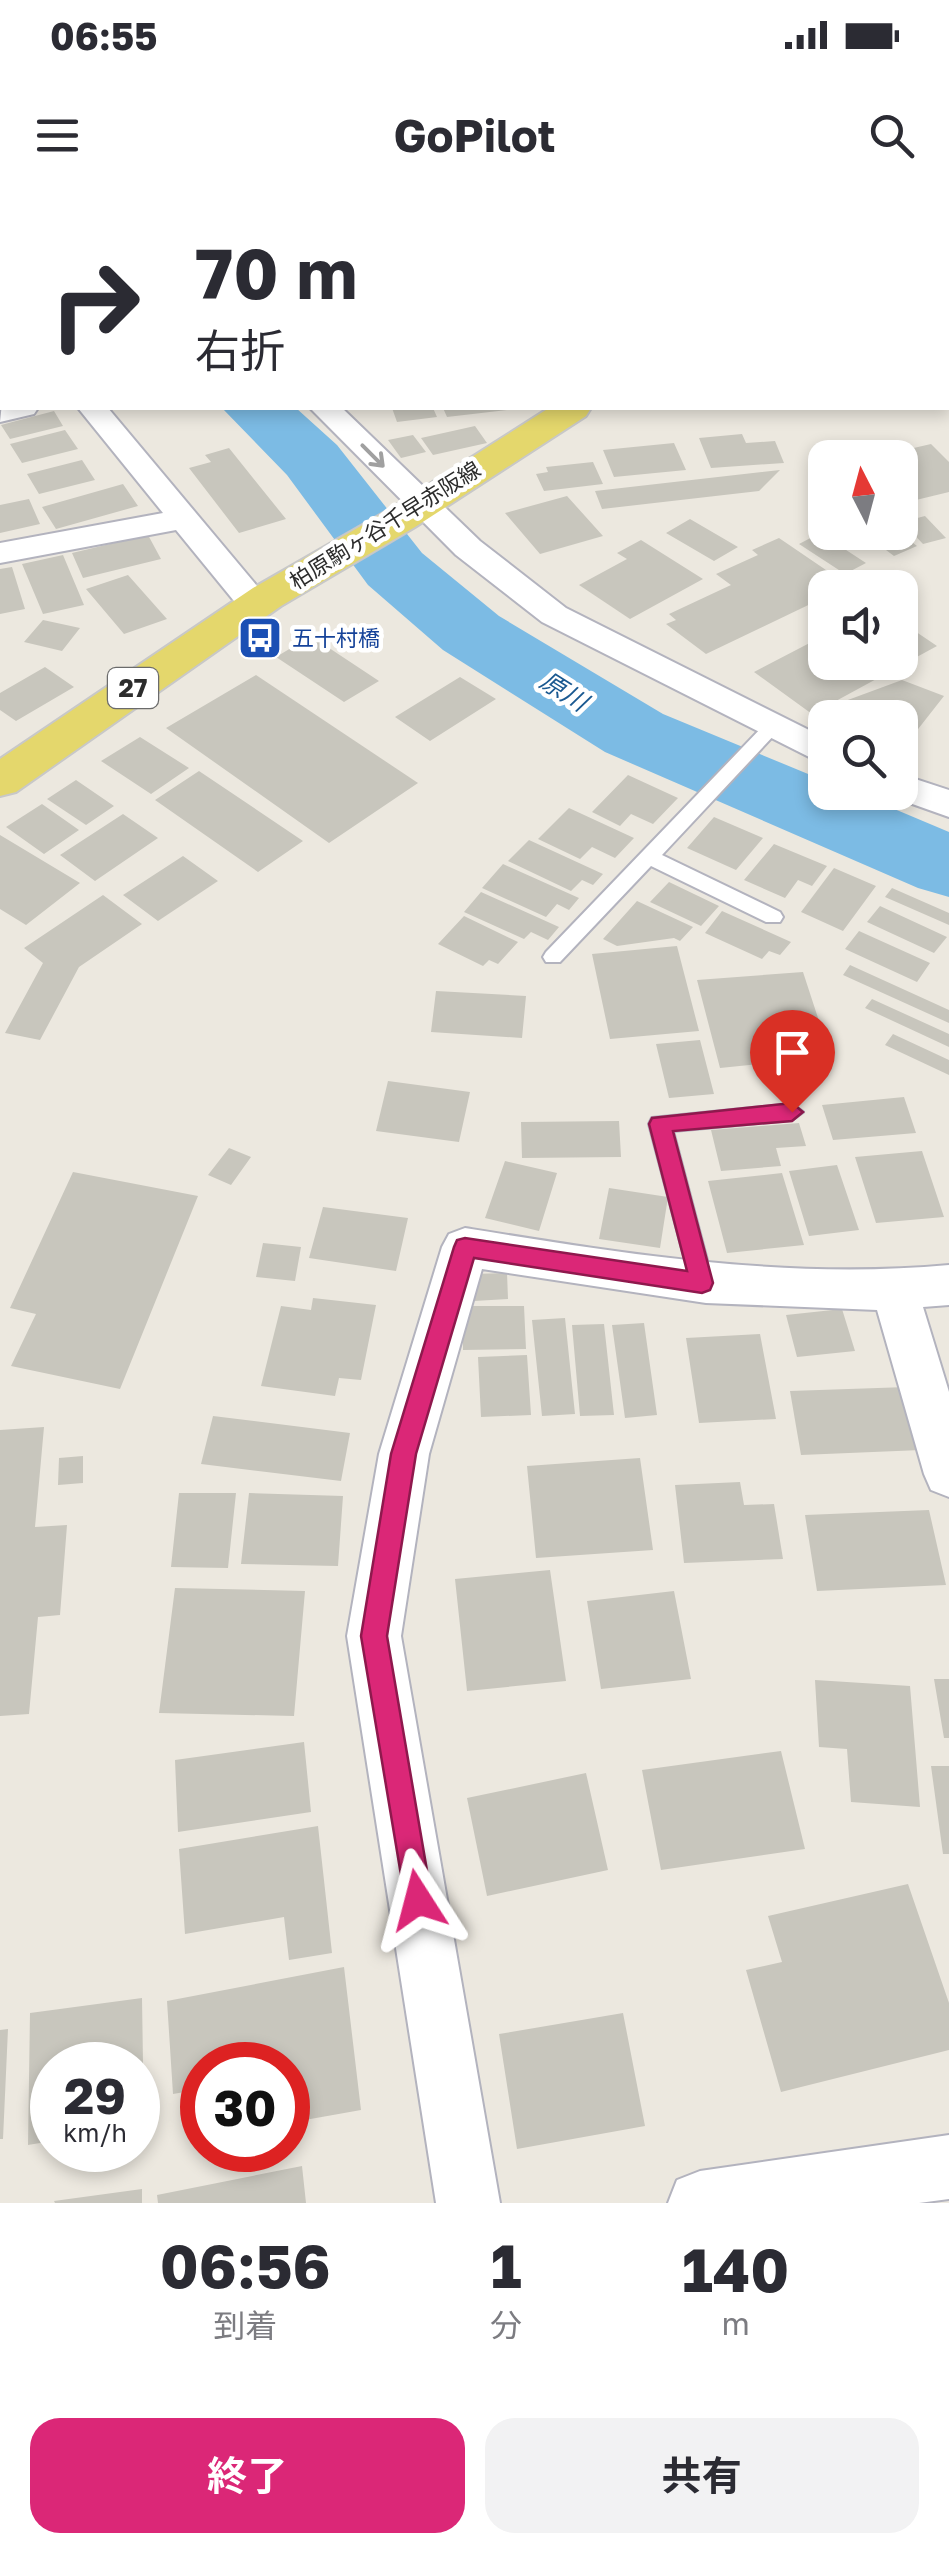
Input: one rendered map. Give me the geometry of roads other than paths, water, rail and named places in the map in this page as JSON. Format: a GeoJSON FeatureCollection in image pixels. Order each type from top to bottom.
{"type":"FeatureCollection","features":[{"type":"Feature","properties":{"kind":"main road","name":"柏原駒ヶ谷千早赤阪線"},"geometry":{"type":"LineString","coordinates":[[0,781],[261,601],[570,410]]}},
{"type":"Feature","properties":{"kind":"street"},"geometry":{"type":"LineString","coordinates":[[95,410],[184,519],[261,601]]}},
{"type":"Feature","properties":{"kind":"street"},"geometry":{"type":"LineString","coordinates":[[327,410],[412,511],[468,548],[554,615],[762,738],[808,749]]}},
{"type":"Feature","properties":{"kind":"street"},"geometry":{"type":"LineString","coordinates":[[0,554],[184,519]]}},
{"type":"Feature","properties":{"kind":"street"},"geometry":{"type":"LineString","coordinates":[[918,793],[949,804]]}},
{"type":"Feature","properties":{"kind":"street"},"geometry":{"type":"LineString","coordinates":[[468,2203],[374,1636],[404,1454],[465,1247],[702,1283],[894,1292],[949,1286]]}},
{"type":"Feature","properties":{"kind":"street"},"geometry":{"type":"LineString","coordinates":[[894,1292],[949,1474]]}},
{"type":"Feature","properties":{"kind":"street"},"geometry":{"type":"LineString","coordinates":[[700,2203],[949,2167]]}},
{"type":"Feature","properties":{"kind":"lane"},"geometry":{"type":"LineString","coordinates":[[553,957],[762,738]]}},
{"type":"Feature","properties":{"kind":"lane"},"geometry":{"type":"LineString","coordinates":[[650,857],[773,917]]}},
{"type":"Feature","properties":{"kind":"lane"},"geometry":{"type":"LineString","coordinates":[[702,1283],[660,1124],[792,1112]]}},
{"type":"Feature","properties":{"kind":"waterway","name":"原川"},"geometry":{"type":"LineString","coordinates":[[258,410],[312,460],[395,569],[471,633],[634,733],[949,866]]}},
{"type":"Feature","properties":{"kind":"place","name":"五十村橋"},"geometry":{"type":"Point","coordinates":[260,638]}}]}
